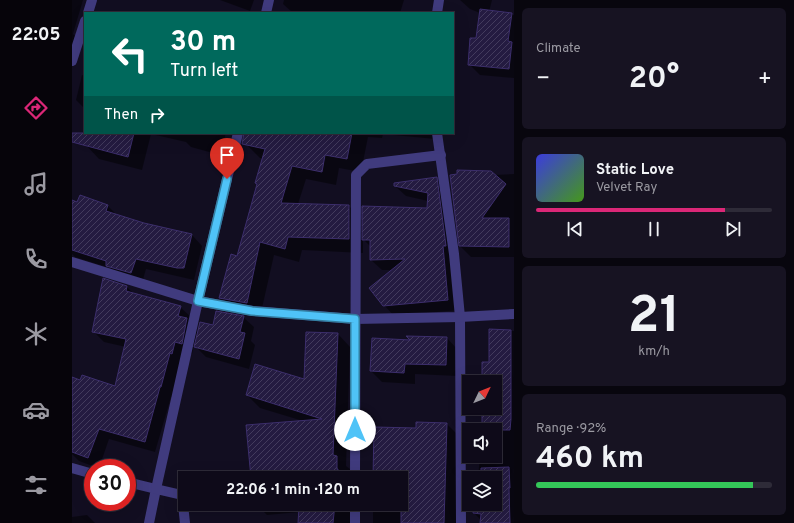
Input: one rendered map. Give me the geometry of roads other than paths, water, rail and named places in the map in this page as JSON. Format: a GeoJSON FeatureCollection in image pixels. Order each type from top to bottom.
{"type":"FeatureCollection","features":[{"type":"Feature","properties":{"kind":"street"},"geometry":{"type":"LineString","coordinates":[[88,12],[92,0]]}},
{"type":"Feature","properties":{"kind":"street"},"geometry":{"type":"LineString","coordinates":[[266,12],[269,0]]}},
{"type":"Feature","properties":{"kind":"street"},"geometry":{"type":"LineString","coordinates":[[437,12],[439,0]]}},
{"type":"Feature","properties":{"kind":"street"},"geometry":{"type":"LineString","coordinates":[[72,61],[84,24]]}},
{"type":"Feature","properties":{"kind":"street"},"geometry":{"type":"LineString","coordinates":[[149,523],[198,301],[238,134]]}},
{"type":"Feature","properties":{"kind":"street"},"geometry":{"type":"LineString","coordinates":[[437,134],[454,254],[460,317],[461,523]]}},
{"type":"Feature","properties":{"kind":"street"},"geometry":{"type":"LineString","coordinates":[[355,471],[356,174],[367,164],[441,155]]}},
{"type":"Feature","properties":{"kind":"street"},"geometry":{"type":"LineString","coordinates":[[72,262],[198,301],[252,311],[355,319],[460,317],[514,314]]}},
{"type":"Feature","properties":{"kind":"street"},"geometry":{"type":"LineString","coordinates":[[72,468],[84,471]]}},
{"type":"Feature","properties":{"kind":"street"},"geometry":{"type":"LineString","coordinates":[[136,484],[182,496],[186,523]]}},
{"type":"Feature","properties":{"kind":"street"},"geometry":{"type":"LineString","coordinates":[[355,511],[355,523]]}}]}
